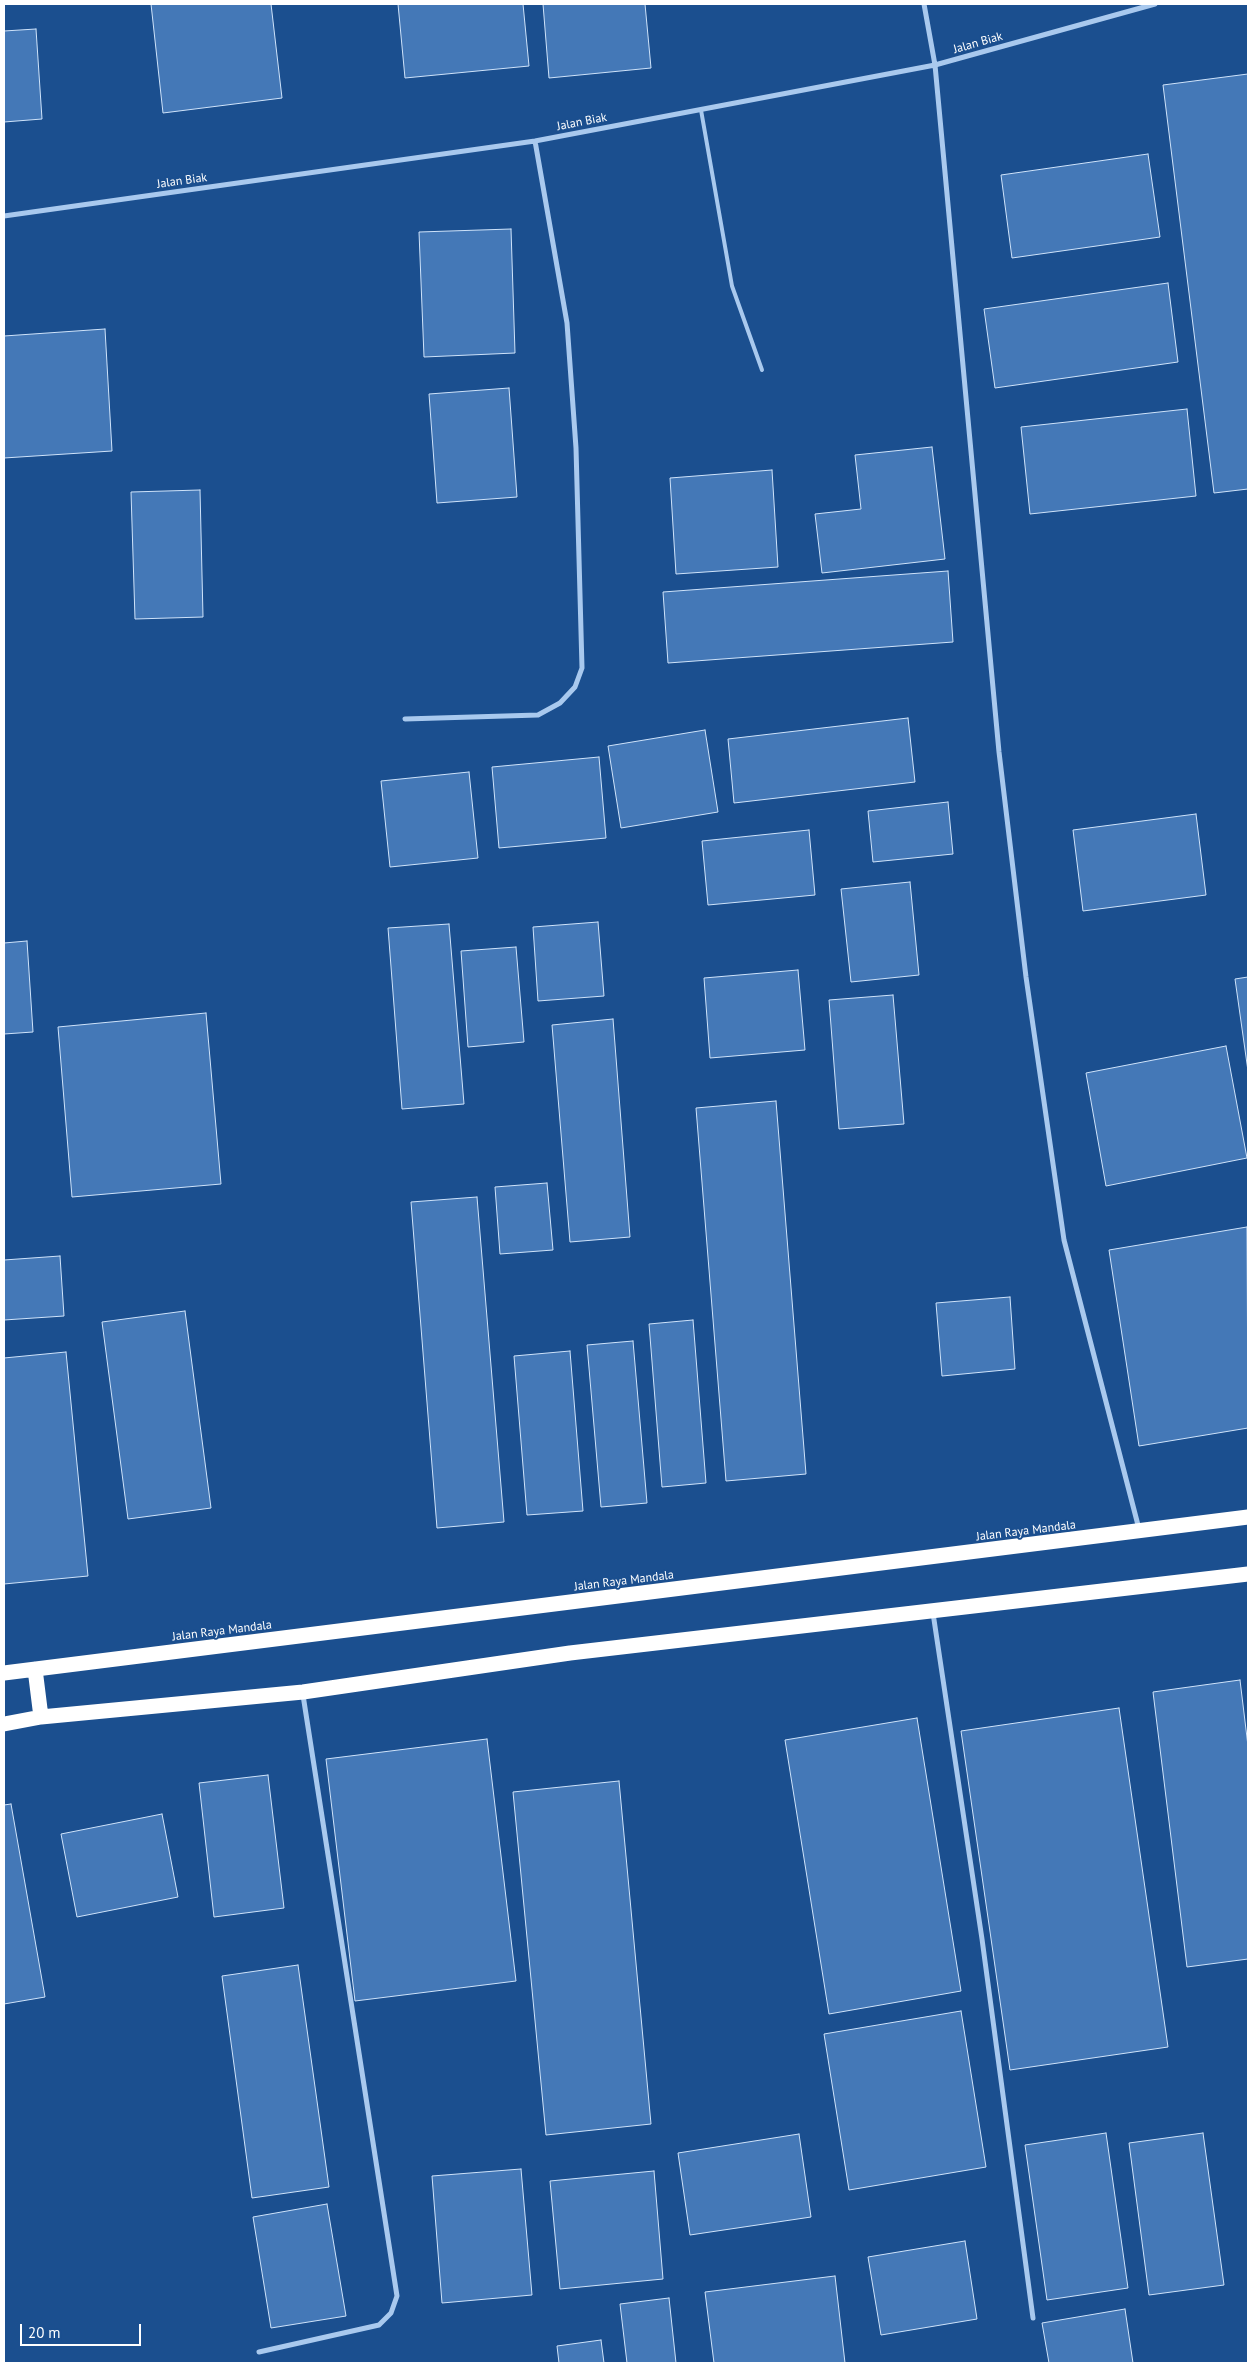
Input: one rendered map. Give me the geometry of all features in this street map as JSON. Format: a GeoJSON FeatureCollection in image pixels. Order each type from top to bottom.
{"type":"FeatureCollection","features":[{"type":"Feature","properties":{"kind":"highway","name":"Jalan Raya Mandala"},"geometry":{"type":"LineString","coordinates":[[4,1673],[1140,1532],[1248,1516]]}},
{"type":"Feature","properties":{"kind":"highway"},"geometry":{"type":"LineString","coordinates":[[4,1724],[41,1717],[303,1692],[570,1653],[1248,1574]]}},
{"type":"Feature","properties":{"kind":"highway"},"geometry":{"type":"LineString","coordinates":[[35,1669],[41,1717]]}},
{"type":"Feature","properties":{"kind":"street"},"geometry":{"type":"LineString","coordinates":[[924,4],[935,65],[999,752],[1026,978],[1064,1240],[1140,1532]]}},
{"type":"Feature","properties":{"kind":"street","name":"Jalan Biak"},"geometry":{"type":"LineString","coordinates":[[4,216],[535,141],[935,65],[1155,4]]}},
{"type":"Feature","properties":{"kind":"street"},"geometry":{"type":"LineString","coordinates":[[405,719],[538,715],[560,703],[575,687],[582,668],[576,448],[567,323],[535,141]]}},
{"type":"Feature","properties":{"kind":"street"},"geometry":{"type":"LineString","coordinates":[[933,1612],[982,1939],[1033,2318]]}},
{"type":"Feature","properties":{"kind":"street"},"geometry":{"type":"LineString","coordinates":[[259,2352],[379,2325],[391,2314],[397,2296],[303,1692]]}},
{"type":"Feature","properties":{"kind":"lane"},"geometry":{"type":"LineString","coordinates":[[701,110],[732,286],[762,370]]}},
{"type":"Feature","properties":{"kind":"building"},"geometry":{"type":"Polygon","coordinates":[[[151,4],[271,4],[282,98],[163,113],[151,4]]]}},
{"type":"Feature","properties":{"kind":"building"},"geometry":{"type":"Polygon","coordinates":[[[398,4],[523,4],[529,66],[405,78],[398,4]]]}},
{"type":"Feature","properties":{"kind":"building"},"geometry":{"type":"Polygon","coordinates":[[[543,4],[645,4],[651,68],[549,78],[543,4]]]}},
{"type":"Feature","properties":{"kind":"building"},"geometry":{"type":"Polygon","coordinates":[[[36,29],[42,119],[4,122],[4,31],[36,29]]]}},
{"type":"Feature","properties":{"kind":"building"},"geometry":{"type":"Polygon","coordinates":[[[1248,74],[1248,489],[1214,493],[1163,85],[1248,74]]]}},
{"type":"Feature","properties":{"kind":"building"},"geometry":{"type":"Polygon","coordinates":[[[1148,154],[1160,237],[1012,258],[1001,175],[1148,154]]]}},
{"type":"Feature","properties":{"kind":"building"},"geometry":{"type":"Polygon","coordinates":[[[511,229],[515,353],[424,357],[419,232],[511,229]]]}},
{"type":"Feature","properties":{"kind":"building"},"geometry":{"type":"Polygon","coordinates":[[[1168,283],[1178,362],[995,388],[984,309],[1168,283]]]}},
{"type":"Feature","properties":{"kind":"building"},"geometry":{"type":"Polygon","coordinates":[[[105,329],[112,451],[4,458],[4,336],[105,329]]]}},
{"type":"Feature","properties":{"kind":"building"},"geometry":{"type":"Polygon","coordinates":[[[509,388],[517,497],[437,503],[429,394],[509,388]]]}},
{"type":"Feature","properties":{"kind":"building"},"geometry":{"type":"Polygon","coordinates":[[[1187,409],[1196,496],[1030,514],[1021,427],[1187,409]]]}},
{"type":"Feature","properties":{"kind":"building"},"geometry":{"type":"Polygon","coordinates":[[[932,447],[945,559],[822,573],[815,514],[861,509],[855,455],[932,447]]]}},
{"type":"Feature","properties":{"kind":"building"},"geometry":{"type":"Polygon","coordinates":[[[772,470],[778,567],[676,574],[670,478],[772,470]]]}},
{"type":"Feature","properties":{"kind":"building"},"geometry":{"type":"Polygon","coordinates":[[[200,490],[203,617],[135,619],[131,492],[200,490]]]}},
{"type":"Feature","properties":{"kind":"building"},"geometry":{"type":"Polygon","coordinates":[[[948,571],[953,642],[668,663],[663,592],[948,571]]]}},
{"type":"Feature","properties":{"kind":"building"},"geometry":{"type":"Polygon","coordinates":[[[908,718],[915,782],[734,803],[728,739],[908,718]]]}},
{"type":"Feature","properties":{"kind":"building"},"geometry":{"type":"Polygon","coordinates":[[[705,730],[718,812],[621,828],[608,746],[705,730]]]}},
{"type":"Feature","properties":{"kind":"building"},"geometry":{"type":"Polygon","coordinates":[[[599,757],[606,838],[499,848],[492,767],[599,757]]]}},
{"type":"Feature","properties":{"kind":"building"},"geometry":{"type":"Polygon","coordinates":[[[469,772],[478,858],[390,867],[381,781],[469,772]]]}},
{"type":"Feature","properties":{"kind":"building"},"geometry":{"type":"Polygon","coordinates":[[[948,802],[953,854],[873,862],[868,811],[948,802]]]}},
{"type":"Feature","properties":{"kind":"building"},"geometry":{"type":"Polygon","coordinates":[[[1196,814],[1206,895],[1083,911],[1073,830],[1196,814]]]}},
{"type":"Feature","properties":{"kind":"building"},"geometry":{"type":"Polygon","coordinates":[[[809,830],[815,895],[708,905],[702,841],[809,830]]]}},
{"type":"Feature","properties":{"kind":"building"},"geometry":{"type":"Polygon","coordinates":[[[910,882],[919,975],[851,982],[841,889],[910,882]]]}},
{"type":"Feature","properties":{"kind":"building"},"geometry":{"type":"Polygon","coordinates":[[[598,922],[604,996],[538,1001],[533,927],[598,922]]]}},
{"type":"Feature","properties":{"kind":"building"},"geometry":{"type":"Polygon","coordinates":[[[449,924],[464,1104],[402,1109],[388,928],[449,924]]]}},
{"type":"Feature","properties":{"kind":"building"},"geometry":{"type":"Polygon","coordinates":[[[27,941],[33,1032],[4,1034],[4,943],[27,941]]]}},
{"type":"Feature","properties":{"kind":"building"},"geometry":{"type":"Polygon","coordinates":[[[516,947],[524,1042],[468,1047],[461,951],[516,947]]]}},
{"type":"Feature","properties":{"kind":"building"},"geometry":{"type":"Polygon","coordinates":[[[798,970],[805,1050],[710,1058],[704,978],[798,970]]]}},
{"type":"Feature","properties":{"kind":"building"},"geometry":{"type":"Polygon","coordinates":[[[1248,977],[1248,1071],[1235,979],[1248,977]]]}},
{"type":"Feature","properties":{"kind":"building"},"geometry":{"type":"Polygon","coordinates":[[[893,995],[904,1124],[839,1129],[829,1000],[893,995]]]}},
{"type":"Feature","properties":{"kind":"building"},"geometry":{"type":"Polygon","coordinates":[[[206,1013],[221,1184],[72,1197],[58,1027],[206,1013]]]}},
{"type":"Feature","properties":{"kind":"building"},"geometry":{"type":"Polygon","coordinates":[[[613,1019],[630,1237],[570,1242],[552,1025],[613,1019]]]}},
{"type":"Feature","properties":{"kind":"building"},"geometry":{"type":"Polygon","coordinates":[[[1226,1046],[1247,1158],[1106,1186],[1086,1073],[1226,1046]]]}},
{"type":"Feature","properties":{"kind":"building"},"geometry":{"type":"Polygon","coordinates":[[[776,1101],[806,1474],[726,1481],[696,1108],[776,1101]]]}},
{"type":"Feature","properties":{"kind":"building"},"geometry":{"type":"Polygon","coordinates":[[[547,1183],[553,1250],[500,1254],[495,1187],[547,1183]]]}},
{"type":"Feature","properties":{"kind":"building"},"geometry":{"type":"Polygon","coordinates":[[[477,1197],[504,1522],[437,1528],[411,1202],[477,1197]]]}},
{"type":"Feature","properties":{"kind":"building"},"geometry":{"type":"Polygon","coordinates":[[[1247,1227],[1248,1428],[1139,1446],[1109,1250],[1247,1227]]]}},
{"type":"Feature","properties":{"kind":"building"},"geometry":{"type":"Polygon","coordinates":[[[60,1256],[64,1316],[4,1320],[4,1260],[60,1256]]]}},
{"type":"Feature","properties":{"kind":"building"},"geometry":{"type":"Polygon","coordinates":[[[1010,1297],[1015,1369],[942,1376],[936,1303],[1010,1297]]]}},
{"type":"Feature","properties":{"kind":"building"},"geometry":{"type":"Polygon","coordinates":[[[185,1311],[211,1508],[128,1519],[102,1322],[185,1311]]]}},
{"type":"Feature","properties":{"kind":"building"},"geometry":{"type":"Polygon","coordinates":[[[693,1320],[706,1483],[662,1487],[649,1324],[693,1320]]]}},
{"type":"Feature","properties":{"kind":"building"},"geometry":{"type":"Polygon","coordinates":[[[633,1341],[647,1503],[601,1507],[587,1345],[633,1341]]]}},
{"type":"Feature","properties":{"kind":"building"},"geometry":{"type":"Polygon","coordinates":[[[570,1351],[583,1511],[527,1515],[514,1356],[570,1351]]]}},
{"type":"Feature","properties":{"kind":"building"},"geometry":{"type":"Polygon","coordinates":[[[66,1352],[88,1576],[4,1584],[4,1358],[66,1352]]]}},
{"type":"Feature","properties":{"kind":"building"},"geometry":{"type":"Polygon","coordinates":[[[1240,1680],[1248,1746],[1248,1959],[1187,1967],[1153,1692],[1240,1680]]]}},
{"type":"Feature","properties":{"kind":"building"},"geometry":{"type":"Polygon","coordinates":[[[1119,1708],[1168,2047],[1010,2070],[961,1731],[1119,1708]]]}},
{"type":"Feature","properties":{"kind":"building"},"geometry":{"type":"Polygon","coordinates":[[[917,1718],[961,1991],[829,2014],[785,1740],[917,1718]]]}},
{"type":"Feature","properties":{"kind":"building"},"geometry":{"type":"Polygon","coordinates":[[[487,1739],[516,1981],[355,2001],[326,1759],[487,1739]]]}},
{"type":"Feature","properties":{"kind":"building"},"geometry":{"type":"Polygon","coordinates":[[[268,1775],[284,1908],[214,1917],[199,1783],[268,1775]]]}},
{"type":"Feature","properties":{"kind":"building"},"geometry":{"type":"Polygon","coordinates":[[[619,1781],[651,2124],[546,2135],[513,1792],[619,1781]]]}},
{"type":"Feature","properties":{"kind":"building"},"geometry":{"type":"Polygon","coordinates":[[[11,1804],[45,1997],[4,2004],[4,1805],[11,1804]]]}},
{"type":"Feature","properties":{"kind":"building"},"geometry":{"type":"Polygon","coordinates":[[[162,1814],[178,1897],[77,1917],[61,1834],[162,1814]]]}},
{"type":"Feature","properties":{"kind":"building"},"geometry":{"type":"Polygon","coordinates":[[[298,1965],[329,2187],[252,2198],[222,1976],[298,1965]]]}},
{"type":"Feature","properties":{"kind":"building"},"geometry":{"type":"Polygon","coordinates":[[[961,2011],[986,2167],[849,2190],[824,2034],[961,2011]]]}},
{"type":"Feature","properties":{"kind":"building"},"geometry":{"type":"Polygon","coordinates":[[[1106,2133],[1128,2288],[1047,2300],[1025,2145],[1106,2133]]]}},
{"type":"Feature","properties":{"kind":"building"},"geometry":{"type":"Polygon","coordinates":[[[1203,2133],[1224,2285],[1149,2295],[1129,2143],[1203,2133]]]}},
{"type":"Feature","properties":{"kind":"building"},"geometry":{"type":"Polygon","coordinates":[[[799,2134],[811,2217],[690,2235],[678,2153],[799,2134]]]}},
{"type":"Feature","properties":{"kind":"building"},"geometry":{"type":"Polygon","coordinates":[[[521,2169],[532,2295],[442,2303],[432,2176],[521,2169]]]}},
{"type":"Feature","properties":{"kind":"building"},"geometry":{"type":"Polygon","coordinates":[[[654,2171],[663,2279],[560,2289],[550,2181],[654,2171]]]}},
{"type":"Feature","properties":{"kind":"building"},"geometry":{"type":"Polygon","coordinates":[[[327,2204],[346,2316],[271,2328],[253,2217],[327,2204]]]}},
{"type":"Feature","properties":{"kind":"building"},"geometry":{"type":"Polygon","coordinates":[[[965,2241],[977,2319],[881,2335],[868,2257],[965,2241]]]}},
{"type":"Feature","properties":{"kind":"building"},"geometry":{"type":"Polygon","coordinates":[[[835,2276],[845,2363],[714,2363],[705,2292],[835,2276]]]}},
{"type":"Feature","properties":{"kind":"building"},"geometry":{"type":"Polygon","coordinates":[[[669,2298],[676,2363],[627,2363],[620,2304],[669,2298]]]}},
{"type":"Feature","properties":{"kind":"building"},"geometry":{"type":"Polygon","coordinates":[[[1125,2309],[1133,2363],[1049,2363],[1042,2323],[1125,2309]]]}},
{"type":"Feature","properties":{"kind":"building"},"geometry":{"type":"Polygon","coordinates":[[[601,2340],[604,2363],[559,2363],[557,2346],[601,2340]]]}}]}
